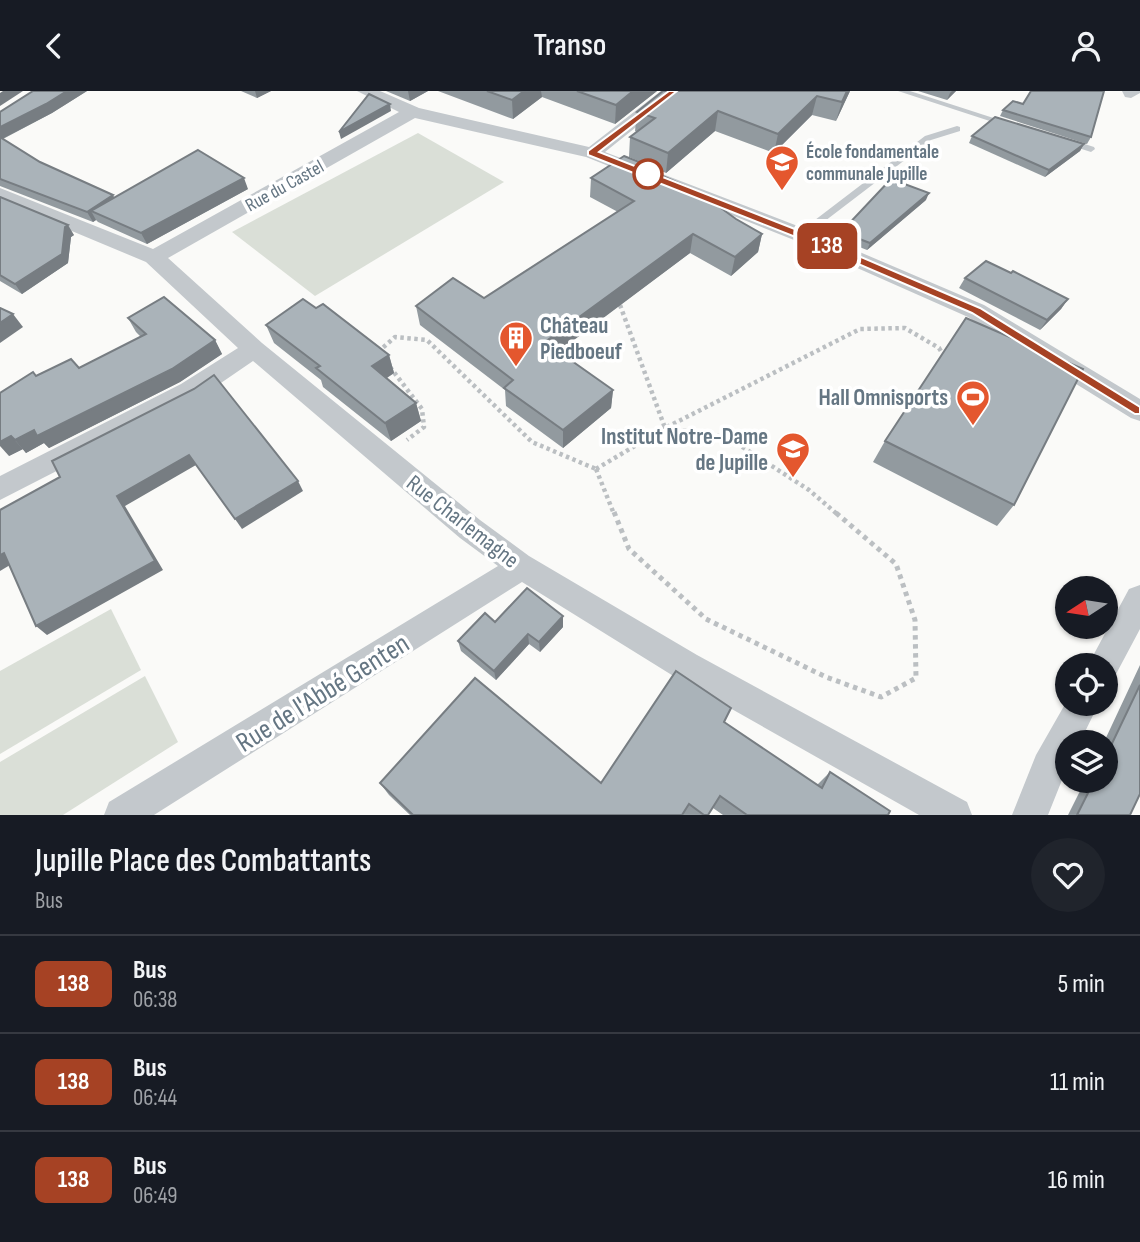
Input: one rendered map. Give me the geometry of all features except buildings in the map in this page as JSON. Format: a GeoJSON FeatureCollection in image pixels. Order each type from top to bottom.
{"type":"FeatureCollection","features":[{"type":"Feature","properties":{"kind":"street"},"geometry":{"type":"LineString","coordinates":[[366,91],[413,112],[592,153],[801,235],[976,311],[1140,411]]}},
{"type":"Feature","properties":{"kind":"street"},"geometry":{"type":"LineString","coordinates":[[592,153],[672,91]]}},
{"type":"Feature","properties":{"kind":"street","name":"Rue du Castel"},"geometry":{"type":"LineString","coordinates":[[154,257],[413,112]]}},
{"type":"Feature","properties":{"kind":"street","name":"Rue Charlemagne"},"geometry":{"type":"LineString","coordinates":[[0,194],[154,257],[254,349],[470,529],[519,565],[686,666],[954,815]]}},
{"type":"Feature","properties":{"kind":"street"},"geometry":{"type":"LineString","coordinates":[[0,489],[190,391],[254,349]]}},
{"type":"Feature","properties":{"kind":"street","name":"Rue de l'Abbé Genten"},"geometry":{"type":"LineString","coordinates":[[122,815],[505,579],[519,565]]}},
{"type":"Feature","properties":{"kind":"street"},"geometry":{"type":"LineString","coordinates":[[1111,653],[1140,599]]}},
{"type":"Feature","properties":{"kind":"street"},"geometry":{"type":"LineString","coordinates":[[1030,815],[1048,767],[1076,716]]}},
{"type":"Feature","properties":{"kind":"lane"},"geometry":{"type":"LineString","coordinates":[[902,91],[1015,126]]}},
{"type":"Feature","properties":{"kind":"lane"},"geometry":{"type":"LineString","coordinates":[[801,235],[928,138],[957,129]]}},
{"type":"Feature","properties":{"kind":"lane"},"geometry":{"type":"LineString","coordinates":[[1053,137],[1091,149]]}},
{"type":"Feature","properties":{"kind":"path"},"geometry":{"type":"LineString","coordinates":[[620,305],[665,428]]}},
{"type":"Feature","properties":{"kind":"path"},"geometry":{"type":"LineString","coordinates":[[596,469],[665,428],[860,329],[905,328],[939,348],[944,357]]}},
{"type":"Feature","properties":{"kind":"path"},"geometry":{"type":"LineString","coordinates":[[384,458],[424,426],[422,409],[398,374],[375,353],[395,337],[427,340],[532,442],[596,469],[629,549],[706,618],[825,677],[881,697],[916,678],[915,620],[896,563],[809,490],[727,437],[665,428]]}},
{"type":"Feature","properties":{"kind":"shaded area"},"geometry":{"type":"Polygon","coordinates":[[[418,133],[504,182],[315,296],[232,232],[418,133]]]}},
{"type":"Feature","properties":{"kind":"shaded area"},"geometry":{"type":"Polygon","coordinates":[[[111,609],[141,670],[0,754],[0,671],[111,609]]]}},
{"type":"Feature","properties":{"kind":"shaded area"},"geometry":{"type":"Polygon","coordinates":[[[145,676],[178,742],[63,815],[0,815],[0,762],[145,676]]]}},
{"type":"Feature","properties":{"kind":"bus line","name":"138"},"geometry":{"type":"LineString","coordinates":[[672,91],[592,153],[801,235],[976,311],[1140,411]]}},
{"type":"Feature","properties":{"kind":"place","name":"École fondamentale communale Jupille"},"geometry":{"type":"Point","coordinates":[782,192]}},
{"type":"Feature","properties":{"kind":"place","name":"Château Piedboeuf"},"geometry":{"type":"Point","coordinates":[516,368]}},
{"type":"Feature","properties":{"kind":"place","name":"Hall Omnisports"},"geometry":{"type":"Point","coordinates":[973,427]}},
{"type":"Feature","properties":{"kind":"place","name":"Institut Notre-Dame de Jupille"},"geometry":{"type":"Point","coordinates":[793,479]}}]}
